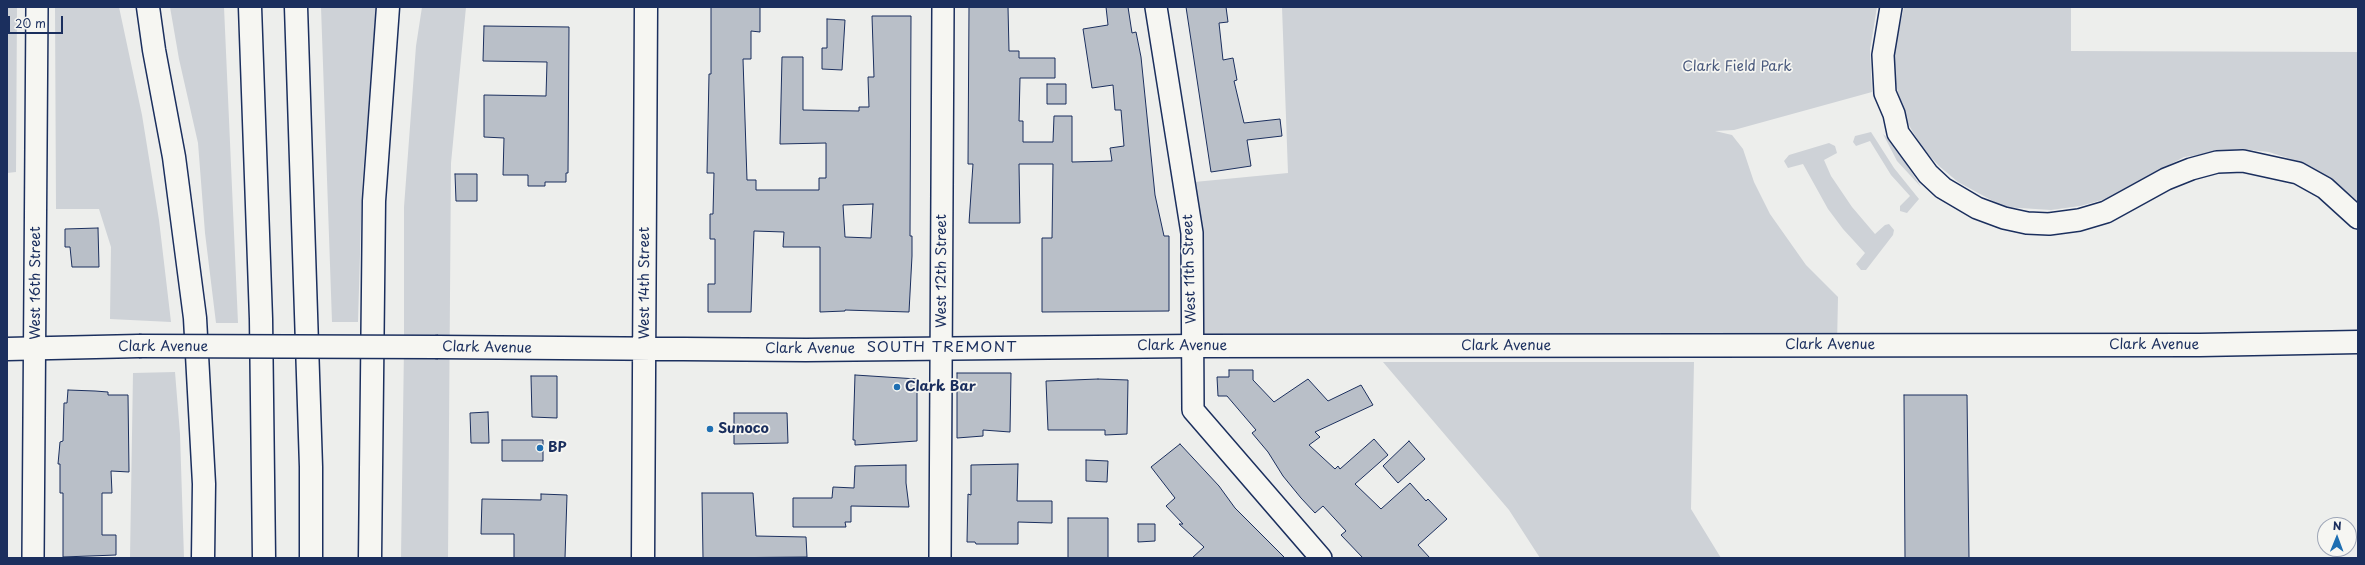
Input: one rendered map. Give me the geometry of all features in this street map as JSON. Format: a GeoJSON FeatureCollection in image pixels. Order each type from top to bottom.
{"type":"FeatureCollection","features":[{"type":"Feature","properties":{"kind":"main road"},"geometry":{"type":"LineString","coordinates":[[144,7],[154,50],[174,157],[195,318],[204,484],[204,558]]}},
{"type":"Feature","properties":{"kind":"main road"},"geometry":{"type":"LineString","coordinates":[[148,7],[154,50]]}},
{"type":"Feature","properties":{"kind":"main road"},"geometry":{"type":"LineString","coordinates":[[250,7],[261,326],[264,558]]}},
{"type":"Feature","properties":{"kind":"main road"},"geometry":{"type":"LineString","coordinates":[[296,7],[311,459],[311,558]]}},
{"type":"Feature","properties":{"kind":"main road"},"geometry":{"type":"LineString","coordinates":[[370,558],[374,201],[388,7]]}},
{"type":"Feature","properties":{"kind":"main road","name":"West 14th Street"},"geometry":{"type":"LineString","coordinates":[[643,558],[646,7]]}},
{"type":"Feature","properties":{"kind":"main road","name":"Clark Avenue"},"geometry":{"type":"LineString","coordinates":[[7,349],[139,346],[438,347],[645,350],[1193,346],[2200,345],[2358,342]]}},
{"type":"Feature","properties":{"kind":"street","name":"West 16th Street"},"geometry":{"type":"LineString","coordinates":[[33,558],[37,7]]}},
{"type":"Feature","properties":{"kind":"street","name":"West 12th Street"},"geometry":{"type":"LineString","coordinates":[[940,558],[943,7]]}},
{"type":"Feature","properties":{"kind":"street","name":"West 11th Street"},"geometry":{"type":"LineString","coordinates":[[1156,7],[1192,233],[1193,410],[1321,558]]}},
{"type":"Feature","properties":{"kind":"street"},"geometry":{"type":"LineString","coordinates":[[1891,7],[1883,55],[1884,93],[1894,114],[1898,133],[1928,174],[1943,188],[1977,208],[2004,218],[2027,223],[2049,224],[2079,220],[2106,212],[2166,179],[2191,169],[2217,162],[2243,161],[2298,173],[2325,188],[2358,218]]}},
{"type":"Feature","properties":{"kind":"green space"},"geometry":{"type":"Polygon","coordinates":[[[7,7],[17,7],[16,172],[7,173],[7,7]]]}},
{"type":"Feature","properties":{"kind":"green space"},"geometry":{"type":"Polygon","coordinates":[[[55,7],[119,7],[142,115],[159,220],[171,322],[110,319],[111,247],[99,209],[56,209],[55,7]]]}},
{"type":"Feature","properties":{"kind":"green space"},"geometry":{"type":"Polygon","coordinates":[[[170,7],[224,7],[238,323],[216,323],[205,233],[198,143],[179,59],[170,7]]]}},
{"type":"Feature","properties":{"kind":"green space"},"geometry":{"type":"Polygon","coordinates":[[[321,7],[376,7],[362,187],[358,322],[332,322],[321,7]]]}},
{"type":"Feature","properties":{"kind":"green space"},"geometry":{"type":"Polygon","coordinates":[[[422,7],[466,7],[451,163],[448,558],[401,558],[404,207],[416,46],[422,7]]]}},
{"type":"Feature","properties":{"kind":"green space","name":"Clark Field Park"},"geometry":{"type":"Polygon","coordinates":[[[1282,7],[1877,7],[1870,50],[1872,92],[1734,130],[1715,131],[1732,135],[1743,149],[1754,182],[1770,214],[1806,265],[1838,297],[1837,345],[1193,346],[1184,183],[1288,173],[1282,7]]]}},
{"type":"Feature","properties":{"kind":"green space"},"geometry":{"type":"Polygon","coordinates":[[[1904,7],[2071,7],[2071,51],[2358,52],[2358,201],[2329,178],[2297,161],[2269,152],[2241,149],[2184,157],[2106,199],[2080,206],[2051,210],[2004,207],[1958,182],[1939,166],[1923,149],[1904,117],[1896,84],[1893,58],[1904,7]]]}},
{"type":"Feature","properties":{"kind":"green space"},"geometry":{"type":"Polygon","coordinates":[[[1871,132],[1894,168],[1919,199],[1907,213],[1900,211],[1900,206],[1910,196],[1891,175],[1870,141],[1856,146],[1853,142],[1855,136],[1871,132]]]}},
{"type":"Feature","properties":{"kind":"green space"},"geometry":{"type":"Polygon","coordinates":[[[1883,134],[1893,143],[1921,187],[1897,161],[1883,134]]]}},
{"type":"Feature","properties":{"kind":"green space"},"geometry":{"type":"Polygon","coordinates":[[[1829,143],[1835,146],[1837,153],[1824,160],[1831,176],[1852,207],[1875,234],[1885,225],[1889,224],[1894,230],[1893,235],[1866,270],[1861,270],[1856,264],[1865,253],[1843,229],[1828,209],[1803,164],[1788,168],[1784,161],[1789,155],[1829,143]]]}},
{"type":"Feature","properties":{"kind":"green space"},"geometry":{"type":"Polygon","coordinates":[[[1383,362],[1694,362],[1691,509],[1721,558],[1540,558],[1509,510],[1383,362]]]}},
{"type":"Feature","properties":{"kind":"green space"},"geometry":{"type":"Polygon","coordinates":[[[175,372],[180,434],[184,558],[130,558],[133,373],[175,372]]]}},
{"type":"Feature","properties":{"kind":"building"},"geometry":{"type":"Polygon","coordinates":[[[711,7],[760,7],[760,32],[751,31],[751,59],[743,59],[747,180],[756,180],[756,190],[819,190],[819,178],[826,178],[826,143],[780,144],[782,57],[803,57],[803,110],[859,111],[859,107],[869,107],[868,77],[874,77],[872,16],[911,16],[910,236],[912,236],[912,256],[909,312],[845,310],[820,312],[820,247],[783,247],[784,232],[754,231],[751,312],[708,312],[708,284],[715,284],[715,239],[710,239],[710,214],[713,214],[714,173],[707,173],[709,74],[711,74],[711,7]],[[873,204],[843,205],[845,237],[871,238],[873,204]]]}},
{"type":"Feature","properties":{"kind":"building"},"geometry":{"type":"Polygon","coordinates":[[[969,7],[1008,7],[1009,51],[1019,51],[1019,58],[1055,58],[1055,78],[1020,78],[1019,121],[1023,121],[1023,142],[1053,142],[1054,116],[1072,116],[1072,162],[1112,161],[1110,148],[1124,146],[1121,110],[1115,110],[1113,85],[1092,88],[1083,29],[1108,25],[1106,7],[1128,7],[1132,33],[1136,32],[1141,57],[1155,195],[1164,236],[1169,236],[1169,311],[1042,312],[1042,238],[1052,238],[1053,164],[1019,164],[1020,223],[969,223],[973,164],[968,164],[969,7]]]}},
{"type":"Feature","properties":{"kind":"building"},"geometry":{"type":"Polygon","coordinates":[[[1186,7],[1226,7],[1228,22],[1219,23],[1223,60],[1233,58],[1237,80],[1234,81],[1244,123],[1280,119],[1282,136],[1247,140],[1251,166],[1211,172],[1186,7]]]}},
{"type":"Feature","properties":{"kind":"building"},"geometry":{"type":"Polygon","coordinates":[[[827,19],[845,20],[842,70],[822,69],[822,48],[827,48],[827,19]]]}},
{"type":"Feature","properties":{"kind":"building"},"geometry":{"type":"Polygon","coordinates":[[[484,26],[569,27],[568,173],[566,173],[566,182],[545,182],[545,186],[528,186],[528,175],[503,175],[504,138],[484,137],[484,95],[546,96],[547,62],[483,61],[484,26]]]}},
{"type":"Feature","properties":{"kind":"building"},"geometry":{"type":"Polygon","coordinates":[[[1047,84],[1066,84],[1066,104],[1047,104],[1047,84]]]}},
{"type":"Feature","properties":{"kind":"building"},"geometry":{"type":"Polygon","coordinates":[[[455,174],[477,174],[477,201],[456,201],[455,174]]]}},
{"type":"Feature","properties":{"kind":"building"},"geometry":{"type":"Polygon","coordinates":[[[98,228],[99,267],[72,267],[70,247],[65,247],[65,229],[98,228]]]}},
{"type":"Feature","properties":{"kind":"building"},"geometry":{"type":"Polygon","coordinates":[[[1229,370],[1253,370],[1253,380],[1274,402],[1308,379],[1328,401],[1361,385],[1373,405],[1315,432],[1320,437],[1309,445],[1335,469],[1338,466],[1340,469],[1374,439],[1388,455],[1355,484],[1381,509],[1410,483],[1426,501],[1428,499],[1447,519],[1418,545],[1430,558],[1363,558],[1341,535],[1346,531],[1323,506],[1315,513],[1301,498],[1283,476],[1268,452],[1252,433],[1256,430],[1227,396],[1218,396],[1217,377],[1229,377],[1229,370]]]}},
{"type":"Feature","properties":{"kind":"building"},"geometry":{"type":"Polygon","coordinates":[[[957,373],[1011,373],[1010,432],[983,430],[983,436],[957,438],[957,373]]]}},
{"type":"Feature","properties":{"kind":"building"},"geometry":{"type":"Polygon","coordinates":[[[855,375],[917,379],[917,441],[855,445],[855,440],[853,440],[855,375]]]}},
{"type":"Feature","properties":{"kind":"building"},"geometry":{"type":"Polygon","coordinates":[[[531,376],[557,376],[557,418],[532,417],[531,376]]]}},
{"type":"Feature","properties":{"kind":"building"},"geometry":{"type":"Polygon","coordinates":[[[1098,379],[1128,380],[1127,434],[1105,435],[1105,430],[1048,430],[1046,381],[1098,379]]]}},
{"type":"Feature","properties":{"kind":"building"},"geometry":{"type":"Polygon","coordinates":[[[68,390],[108,392],[108,395],[128,395],[129,472],[111,471],[112,493],[102,493],[102,535],[116,535],[116,555],[63,557],[63,493],[60,493],[60,464],[58,464],[60,442],[63,441],[64,403],[67,403],[68,390]]]}},
{"type":"Feature","properties":{"kind":"building"},"geometry":{"type":"Polygon","coordinates":[[[1904,395],[1967,395],[1969,558],[1905,558],[1904,395]]]}},
{"type":"Feature","properties":{"kind":"building"},"geometry":{"type":"Polygon","coordinates":[[[488,412],[489,443],[471,443],[470,413],[488,412]]]}},
{"type":"Feature","properties":{"kind":"building"},"geometry":{"type":"Polygon","coordinates":[[[734,413],[787,413],[788,443],[734,444],[734,413]]]}},
{"type":"Feature","properties":{"kind":"building"},"geometry":{"type":"Polygon","coordinates":[[[502,440],[543,440],[543,461],[502,461],[502,440]]]}},
{"type":"Feature","properties":{"kind":"building"},"geometry":{"type":"Polygon","coordinates":[[[1409,441],[1425,459],[1398,483],[1383,466],[1409,441]]]}},
{"type":"Feature","properties":{"kind":"building"},"geometry":{"type":"Polygon","coordinates":[[[1180,444],[1219,486],[1235,508],[1285,558],[1192,558],[1204,547],[1179,524],[1183,524],[1166,506],[1175,498],[1151,467],[1180,444]]]}},
{"type":"Feature","properties":{"kind":"building"},"geometry":{"type":"Polygon","coordinates":[[[1086,460],[1108,461],[1107,482],[1086,481],[1086,460]]]}},
{"type":"Feature","properties":{"kind":"building"},"geometry":{"type":"Polygon","coordinates":[[[1018,464],[1017,501],[1052,501],[1052,523],[1018,522],[1018,544],[976,544],[975,542],[967,542],[968,494],[971,495],[971,465],[1018,464]]]}},
{"type":"Feature","properties":{"kind":"building"},"geometry":{"type":"Polygon","coordinates":[[[906,465],[906,483],[909,507],[851,506],[851,522],[845,522],[846,527],[793,527],[793,498],[832,498],[833,487],[854,488],[855,466],[906,465]]]}},
{"type":"Feature","properties":{"kind":"building"},"geometry":{"type":"Polygon","coordinates":[[[702,493],[753,493],[756,536],[806,537],[807,557],[703,558],[702,493]]]}},
{"type":"Feature","properties":{"kind":"building"},"geometry":{"type":"Polygon","coordinates":[[[541,494],[567,495],[565,558],[514,558],[514,534],[481,534],[482,499],[541,500],[541,494]]]}},
{"type":"Feature","properties":{"kind":"building"},"geometry":{"type":"Polygon","coordinates":[[[1068,518],[1108,518],[1108,558],[1068,558],[1068,518]]]}},
{"type":"Feature","properties":{"kind":"building"},"geometry":{"type":"Polygon","coordinates":[[[1138,524],[1155,524],[1155,541],[1138,542],[1138,524]]]}},
{"type":"Feature","properties":{"kind":"place","name":"Clark Bar"},"geometry":{"type":"Point","coordinates":[897,387]}},
{"type":"Feature","properties":{"kind":"place","name":"Sunoco"},"geometry":{"type":"Point","coordinates":[710,429]}},
{"type":"Feature","properties":{"kind":"place","name":"BP"},"geometry":{"type":"Point","coordinates":[540,448]}},
{"type":"Feature","properties":{"kind":"district","name":"SOUTH TREMONT"},"geometry":{"type":"Point","coordinates":[942,348]}}]}
